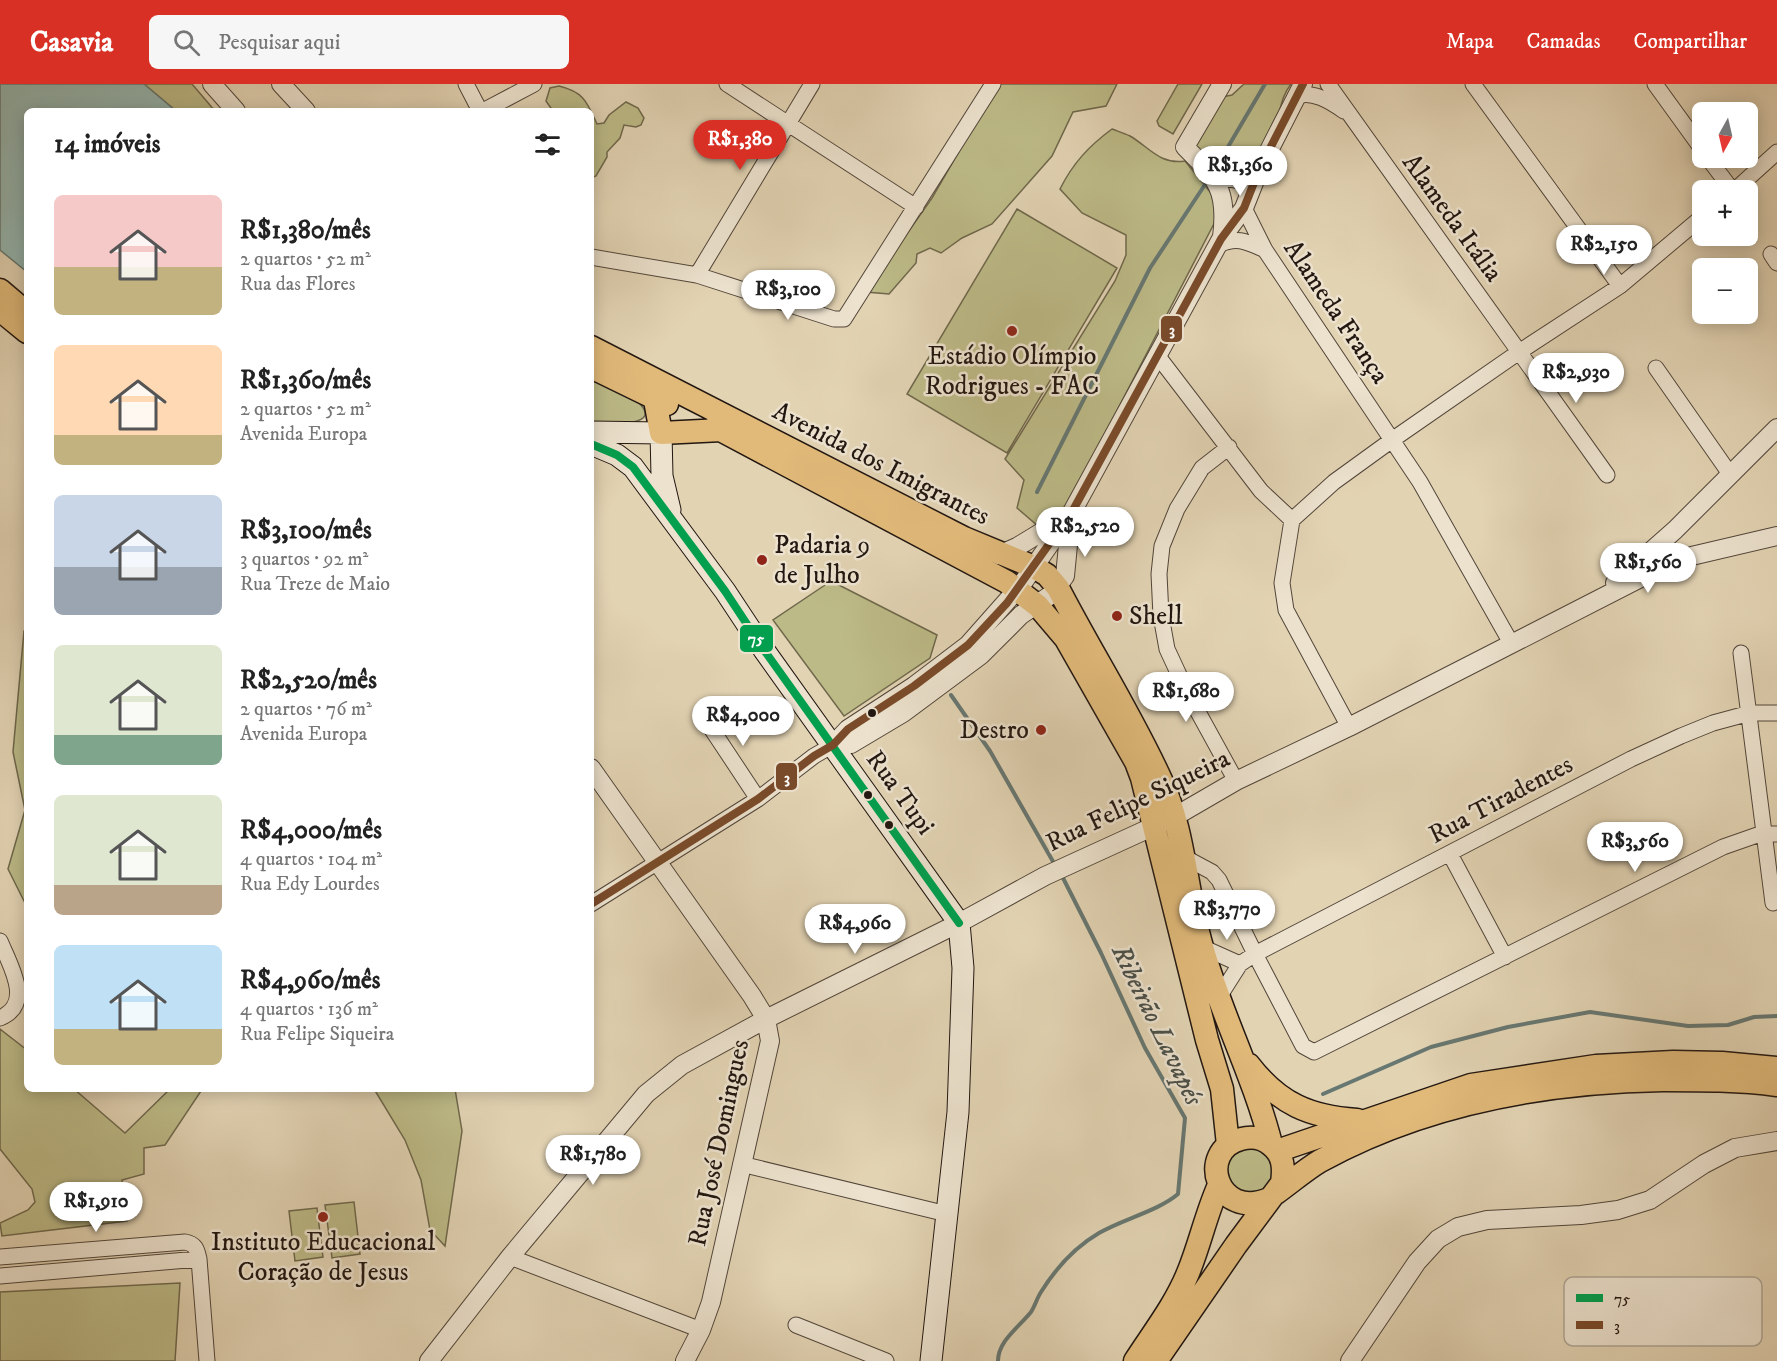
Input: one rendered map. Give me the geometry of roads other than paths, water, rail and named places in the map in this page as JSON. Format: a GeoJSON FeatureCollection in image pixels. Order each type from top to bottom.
{"type":"FeatureCollection","features":[{"type":"Feature","properties":{"kind":"main road"},"geometry":{"type":"LineString","coordinates":[[0,290],[24,310]]}},
{"type":"Feature","properties":{"kind":"main road"},"geometry":{"type":"LineString","coordinates":[[0,310],[24,330]]}},
{"type":"Feature","properties":{"kind":"main road","name":"Avenida dos Imigrantes"},"geometry":{"type":"LineString","coordinates":[[594,349],[652,388],[722,430],[1017,589],[1038,606],[1071,647],[1136,762],[1142,778],[1208,1042]]}},
{"type":"Feature","properties":{"kind":"main road","name":"Avenida dos Imigrantes"},"geometry":{"type":"LineString","coordinates":[[594,367],[652,388],[999,555],[1034,567],[1047,575],[1058,588],[1138,733],[1162,782],[1184,858],[1202,947],[1237,1049],[1274,1147],[1282,1161],[1284,1172],[1282,1183],[1156,1361]]}},
{"type":"Feature","properties":{"kind":"main road"},"geometry":{"type":"LineString","coordinates":[[652,388],[661,433]]}},
{"type":"Feature","properties":{"kind":"main road"},"geometry":{"type":"LineString","coordinates":[[594,432],[661,433],[722,430]]}},
{"type":"Feature","properties":{"kind":"main road","name":"Rua Tupi"},"geometry":{"type":"LineString","coordinates":[[661,433],[662,476],[672,519]]}},
{"type":"Feature","properties":{"kind":"main road","name":"Rua Tupi"},"geometry":{"type":"LineString","coordinates":[[594,445],[627,460],[672,519],[959,922]]}},
{"type":"Feature","properties":{"kind":"main road"},"geometry":{"type":"LineString","coordinates":[[931,1361],[958,1112],[963,968],[959,922]]}},
{"type":"Feature","properties":{"kind":"main road"},"geometry":{"type":"LineString","coordinates":[[1208,1042],[1222,1089],[1228,1145]]}},
{"type":"Feature","properties":{"kind":"main road"},"geometry":{"type":"LineString","coordinates":[[1208,1042],[1213,1127],[1208,1209]]}},
{"type":"Feature","properties":{"kind":"main road"},"geometry":{"type":"LineString","coordinates":[[1237,1049],[1266,1084],[1309,1113],[1335,1119],[1368,1121]]}},
{"type":"Feature","properties":{"kind":"main road"},"geometry":{"type":"LineString","coordinates":[[1777,1068],[1722,1063],[1673,1062],[1596,1066],[1471,1085],[1419,1101],[1368,1121],[1274,1147],[1260,1139],[1249,1137],[1238,1140],[1228,1145],[1221,1154],[1217,1164],[1219,1185],[1235,1202],[1246,1205],[1258,1204],[1319,1162],[1358,1143],[1414,1119],[1469,1102],[1570,1086],[1634,1081],[1704,1080],[1777,1085]]}},
{"type":"Feature","properties":{"kind":"main road"},"geometry":{"type":"LineString","coordinates":[[1135,1361],[1172,1305],[1188,1275],[1208,1209],[1219,1185]]}},
{"type":"Feature","properties":{"kind":"street"},"geometry":{"type":"LineString","coordinates":[[212,84],[233,108]]}},
{"type":"Feature","properties":{"kind":"street"},"geometry":{"type":"LineString","coordinates":[[281,84],[303,108]]}},
{"type":"Feature","properties":{"kind":"street"},"geometry":{"type":"LineString","coordinates":[[466,84],[479,108]]}},
{"type":"Feature","properties":{"kind":"street"},"geometry":{"type":"LineString","coordinates":[[487,108],[534,84]]}},
{"type":"Feature","properties":{"kind":"street"},"geometry":{"type":"LineString","coordinates":[[727,84],[916,207]]}},
{"type":"Feature","properties":{"kind":"street"},"geometry":{"type":"LineString","coordinates":[[697,275],[812,84]]}},
{"type":"Feature","properties":{"kind":"street"},"geometry":{"type":"LineString","coordinates":[[594,258],[697,275],[834,319],[844,319],[993,84]]}},
{"type":"Feature","properties":{"kind":"street"},"geometry":{"type":"LineString","coordinates":[[1220,242],[1224,208],[1221,192],[1213,175],[1185,147],[1222,84]]}},
{"type":"Feature","properties":{"kind":"street","name":"Alameda Itália"},"geometry":{"type":"LineString","coordinates":[[1328,84],[1607,475]]}},
{"type":"Feature","properties":{"kind":"street"},"geometry":{"type":"LineString","coordinates":[[1473,84],[1620,286]]}},
{"type":"Feature","properties":{"kind":"street"},"geometry":{"type":"LineString","coordinates":[[1655,84],[1692,136]]}},
{"type":"Feature","properties":{"kind":"street"},"geometry":{"type":"LineString","coordinates":[[594,902],[758,799],[814,756],[833,745],[848,729],[914,686],[968,645],[1017,589],[1072,512],[1110,445],[1220,242],[1244,208],[1259,170],[1299,91]]}},
{"type":"Feature","properties":{"kind":"street","name":"Alameda Itália"},"geometry":{"type":"LineString","coordinates":[[1299,91],[1318,97],[1346,112]]}},
{"type":"Feature","properties":{"kind":"street"},"geometry":{"type":"LineString","coordinates":[[1745,180],[1777,152]]}},
{"type":"Feature","properties":{"kind":"street"},"geometry":{"type":"LineString","coordinates":[[1716,168],[1725,180]]}},
{"type":"Feature","properties":{"kind":"street"},"geometry":{"type":"LineString","coordinates":[[1213,175],[1239,179],[1259,170]]}},
{"type":"Feature","properties":{"kind":"street","name":"Alameda França"},"geometry":{"type":"LineString","coordinates":[[1244,208],[1265,250],[1438,513],[1510,644]]}},
{"type":"Feature","properties":{"kind":"street"},"geometry":{"type":"LineString","coordinates":[[1349,727],[1286,610],[1282,583],[1293,520],[1334,482],[1519,352],[1620,286],[1692,225]]}},
{"type":"Feature","properties":{"kind":"street"},"geometry":{"type":"LineString","coordinates":[[1220,242],[1237,240],[1265,250]]}},
{"type":"Feature","properties":{"kind":"street"},"geometry":{"type":"LineString","coordinates":[[1157,355],[1261,491],[1293,520]]}},
{"type":"Feature","properties":{"kind":"street"},"geometry":{"type":"LineString","coordinates":[[1656,368],[1730,474]]}},
{"type":"Feature","properties":{"kind":"street"},"geometry":{"type":"LineString","coordinates":[[1598,598],[1675,530],[1777,428]]}},
{"type":"Feature","properties":{"kind":"street"},"geometry":{"type":"LineString","coordinates":[[1229,447],[1202,468],[1177,509],[1162,546],[1159,574],[1160,605],[1167,649],[1186,690],[1236,781]]}},
{"type":"Feature","properties":{"kind":"street"},"geometry":{"type":"LineString","coordinates":[[999,555],[1017,547],[1072,512]]}},
{"type":"Feature","properties":{"kind":"street"},"geometry":{"type":"LineString","coordinates":[[833,745],[856,742],[903,713],[981,655],[1021,615],[1038,606],[1058,588],[1065,576],[1072,512]]}},
{"type":"Feature","properties":{"kind":"street"},"geometry":{"type":"LineString","coordinates":[[1675,530],[1678,551],[1683,558]]}},
{"type":"Feature","properties":{"kind":"street"},"geometry":{"type":"LineString","coordinates":[[1598,598],[1683,558],[1777,536]]}},
{"type":"Feature","properties":{"kind":"street","name":"Rua Felipe Siqueira"},"geometry":{"type":"LineString","coordinates":[[429,1361],[510,1257],[646,1094],[682,1065],[766,1019],[959,922],[1068,864],[1174,817],[1236,781],[1349,727],[1598,598]]}},
{"type":"Feature","properties":{"kind":"street"},"geometry":{"type":"LineString","coordinates":[[1741,653],[1770,834],[1773,903]]}},
{"type":"Feature","properties":{"kind":"street"},"geometry":{"type":"LineString","coordinates":[[701,713],[758,799]]}},
{"type":"Feature","properties":{"kind":"street","name":"Rua Tiradentes"},"geometry":{"type":"LineString","coordinates":[[1240,963],[1631,759],[1713,723],[1750,713],[1777,713]]}},
{"type":"Feature","properties":{"kind":"street","name":"Rua José Domingues"},"geometry":{"type":"LineString","coordinates":[[594,772],[752,996],[766,1019],[770,1041],[711,1302],[701,1330],[685,1361]]}},
{"type":"Feature","properties":{"kind":"street"},"geometry":{"type":"LineString","coordinates":[[1184,858],[1212,872],[1219,880],[1303,1046],[1310,1051],[1319,1051],[1723,847],[1770,834]]}},
{"type":"Feature","properties":{"kind":"street"},"geometry":{"type":"LineString","coordinates":[[1450,854],[1505,957]]}},
{"type":"Feature","properties":{"kind":"street"},"geometry":{"type":"LineString","coordinates":[[0,941],[23,997],[14,1009],[0,1018]]}},
{"type":"Feature","properties":{"kind":"street"},"geometry":{"type":"LineString","coordinates":[[1202,947],[1240,963],[1219,997]]}},
{"type":"Feature","properties":{"kind":"street"},"geometry":{"type":"LineString","coordinates":[[1350,1361],[1417,1262],[1438,1239],[1458,1227],[1487,1220],[1581,1215],[1618,1210],[1650,1200],[1704,1164],[1735,1148],[1777,1141]]}},
{"type":"Feature","properties":{"kind":"street"},"geometry":{"type":"LineString","coordinates":[[741,1164],[946,1214]]}},
{"type":"Feature","properties":{"kind":"street"},"geometry":{"type":"LineString","coordinates":[[0,1257],[186,1242],[197,1248],[199,1259],[207,1361]]}},
{"type":"Feature","properties":{"kind":"street"},"geometry":{"type":"LineString","coordinates":[[510,1257],[701,1330]]}},
{"type":"Feature","properties":{"kind":"street"},"geometry":{"type":"LineString","coordinates":[[0,1276],[199,1259]]}},
{"type":"Feature","properties":{"kind":"street"},"geometry":{"type":"LineString","coordinates":[[796,1325],[885,1361]]}},
{"type":"Feature","properties":{"kind":"water"},"geometry":{"type":"Polygon","coordinates":[[[0,84],[144,84],[172,108],[24,108],[24,270],[0,250],[0,84]]]}},
{"type":"Feature","properties":{"kind":"waterway","name":"Ribeirão Lavapés"},"geometry":{"type":"LineString","coordinates":[[1215,169],[1265,84]]}},
{"type":"Feature","properties":{"kind":"waterway","name":"Ribeirão Lavapés"},"geometry":{"type":"LineString","coordinates":[[1037,492],[1150,268],[1208,180]]}},
{"type":"Feature","properties":{"kind":"waterway","name":"Ribeirão Lavapés"},"geometry":{"type":"LineString","coordinates":[[951,695],[990,751],[1055,865]]}},
{"type":"Feature","properties":{"kind":"waterway","name":"Ribeirão Lavapés"},"geometry":{"type":"LineString","coordinates":[[998,1361],[1005,1341],[1031,1312],[1047,1283],[1074,1251],[1099,1233],[1161,1205],[1178,1194],[1185,1118],[1145,1048],[1061,874]]}},
{"type":"Feature","properties":{"kind":"waterway"},"geometry":{"type":"LineString","coordinates":[[1323,1094],[1431,1047],[1508,1027],[1590,1012],[1688,1026],[1728,1025],[1754,1017],[1777,1016]]}},
{"type":"Feature","properties":{"kind":"place","name":"Estádio Olímpio Rodrigues - FAC"},"geometry":{"type":"Point","coordinates":[1012,331]}},
{"type":"Feature","properties":{"kind":"place","name":"Padaria 9 de Julho"},"geometry":{"type":"Point","coordinates":[762,560]}},
{"type":"Feature","properties":{"kind":"place","name":"Shell"},"geometry":{"type":"Point","coordinates":[1117,616]}},
{"type":"Feature","properties":{"kind":"place","name":"Destro"},"geometry":{"type":"Point","coordinates":[1041,730]}},
{"type":"Feature","properties":{"kind":"place","name":"Instituto Educacional Coração de Jesus"},"geometry":{"type":"Point","coordinates":[323,1217]}}]}
